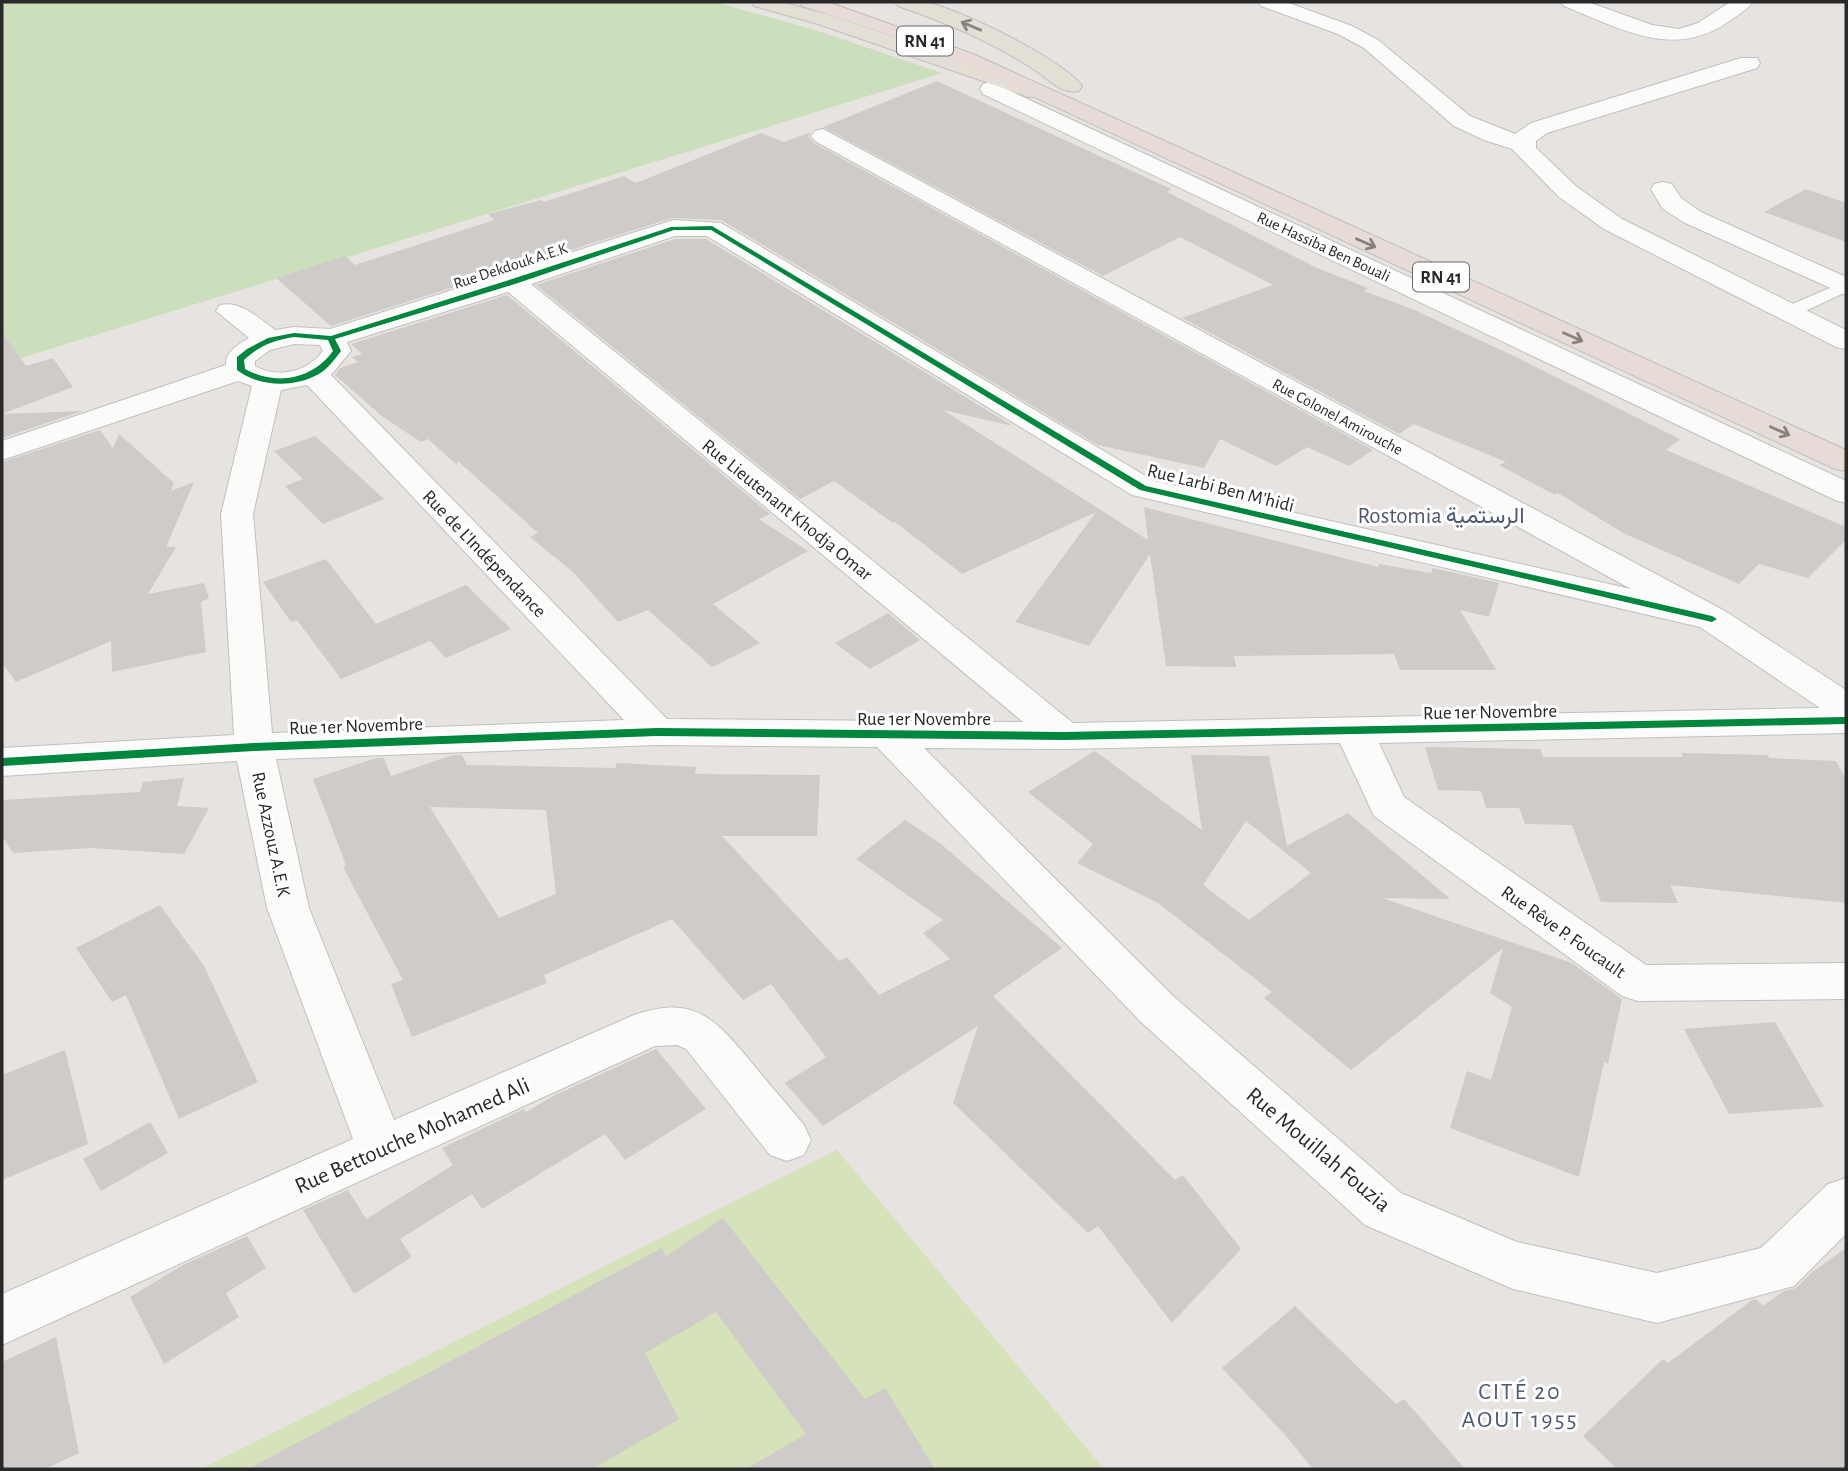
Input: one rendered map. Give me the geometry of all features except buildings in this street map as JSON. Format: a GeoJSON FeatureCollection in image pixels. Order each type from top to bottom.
{"type":"FeatureCollection","features":[{"type":"Feature","properties":{"kind":"highway","name":"RN 41"},"geometry":{"type":"LineString","coordinates":[[809,2],[927,42],[1846,461]]}},
{"type":"Feature","properties":{"kind":"highway","name":"RN 41"},"geometry":{"type":"LineString","coordinates":[[855,2],[939,31],[1071,86],[1283,186],[1834,429]]}},
{"type":"Feature","properties":{"kind":"main road"},"geometry":{"type":"LineString","coordinates":[[761,2],[825,20],[1037,92]]}},
{"type":"Feature","properties":{"kind":"main road"},"geometry":{"type":"LineString","coordinates":[[905,2],[950,17],[1001,39],[1032,57],[1071,86]]}},
{"type":"Feature","properties":{"kind":"street"},"geometry":{"type":"LineString","coordinates":[[1277,5],[1311,2]]}},
{"type":"Feature","properties":{"kind":"street"},"geometry":{"type":"LineString","coordinates":[[1571,2],[1650,30],[1676,35],[1697,31],[1743,2]]}},
{"type":"Feature","properties":{"kind":"street"},"geometry":{"type":"LineString","coordinates":[[1277,5],[1345,30],[1371,44],[1462,121],[1492,135],[1522,144],[1527,155],[1548,176],[1613,224],[1846,341]]}},
{"type":"Feature","properties":{"kind":"street"},"geometry":{"type":"LineString","coordinates":[[1522,144],[1529,132],[1539,128],[1749,63]]}},
{"type":"Feature","properties":{"kind":"street","name":"Rue Hassiba Ben Bouali"},"geometry":{"type":"LineString","coordinates":[[991,89],[1846,493]]}},
{"type":"Feature","properties":{"kind":"street","name":"Rue Colonel Amirouche"},"geometry":{"type":"LineString","coordinates":[[823,136],[1712,619],[1846,707]]}},
{"type":"Feature","properties":{"kind":"street"},"geometry":{"type":"LineString","coordinates":[[1663,190],[1671,203],[1692,217],[1846,286]]}},
{"type":"Feature","properties":{"kind":"street","name":"Rue Larbi Ben M'hidi"},"geometry":{"type":"LineString","coordinates":[[699,226],[721,231],[1143,488],[1712,619]]}},
{"type":"Feature","properties":{"kind":"street","name":"Rue Dekdouk A.E.K"},"geometry":{"type":"LineString","coordinates":[[331,338],[512,282],[673,228],[699,226]]}},
{"type":"Feature","properties":{"kind":"street","name":"Rue Lieutenant Khodja Omar"},"geometry":{"type":"LineString","coordinates":[[512,282],[1064,736]]}},
{"type":"Feature","properties":{"kind":"street"},"geometry":{"type":"LineString","coordinates":[[230,311],[269,339]]}},
{"type":"Feature","properties":{"kind":"street"},"geometry":{"type":"LineString","coordinates":[[2,451],[255,376],[291,380],[313,374],[331,363],[337,351],[331,338],[304,334],[269,339],[240,359],[255,376]]}},
{"type":"Feature","properties":{"kind":"street","name":"Rue de L'Indépendance"},"geometry":{"type":"LineString","coordinates":[[313,374],[657,732]]}},
{"type":"Feature","properties":{"kind":"street","name":"Rue Azzouz A.E.K"},"geometry":{"type":"LineString","coordinates":[[255,376],[237,514],[254,747],[288,908],[381,1148]]}},
{"type":"Feature","properties":{"kind":"street","name":"Rue 1er Novembre"},"geometry":{"type":"LineString","coordinates":[[2,762],[254,747],[657,732],[1064,736],[1846,720]]}},
{"type":"Feature","properties":{"kind":"street","name":"Rue Rêve P. Foucault"},"geometry":{"type":"LineString","coordinates":[[1354,731],[1388,806],[1638,983],[1846,981]]}},
{"type":"Feature","properties":{"kind":"street","name":"Rue Mouillah Fouzia"},"geometry":{"type":"LineString","coordinates":[[889,736],[1157,1010],[1383,1209],[1513,1265],[1657,1298],[1776,1269],[1846,1200]]}},
{"type":"Feature","properties":{"kind":"street","name":"Rue Bettouche Mohamed Ali"},"geometry":{"type":"LineString","coordinates":[[2,1320],[650,1028],[681,1026],[702,1036],[787,1140]]}},
{"type":"Feature","properties":{"kind":"lane"},"geometry":{"type":"LineString","coordinates":[[1789,312],[1846,286]]}},
{"type":"Feature","properties":{"kind":"green space"},"geometry":{"type":"Polygon","coordinates":[[[2,2],[715,2],[815,30],[942,73],[2,364],[2,2]]]}},
{"type":"Feature","properties":{"kind":"green space"},"geometry":{"type":"Polygon","coordinates":[[[837,1150],[1104,1469],[201,1469],[837,1150]]]}},
{"type":"Feature","properties":{"kind":"cycle path"},"geometry":{"type":"LineString","coordinates":[[331,338],[337,351],[329,362],[307,376],[294,380],[266,380],[241,370],[240,359],[249,350],[270,339],[294,335],[331,338],[512,282],[673,228],[712,228],[1143,488],[1712,619]]}},
{"type":"Feature","properties":{"kind":"cycle path"},"geometry":{"type":"LineString","coordinates":[[2,762],[254,747],[657,732],[1064,736],[1846,720]]}},
{"type":"Feature","properties":{"kind":"district","name":"Rostomia الرستمية"},"geometry":{"type":"Point","coordinates":[1441,515]}},
{"type":"Feature","properties":{"kind":"district","name":"CITÉ 20 AOUT 1955"},"geometry":{"type":"Point","coordinates":[1520,1405]}}]}
